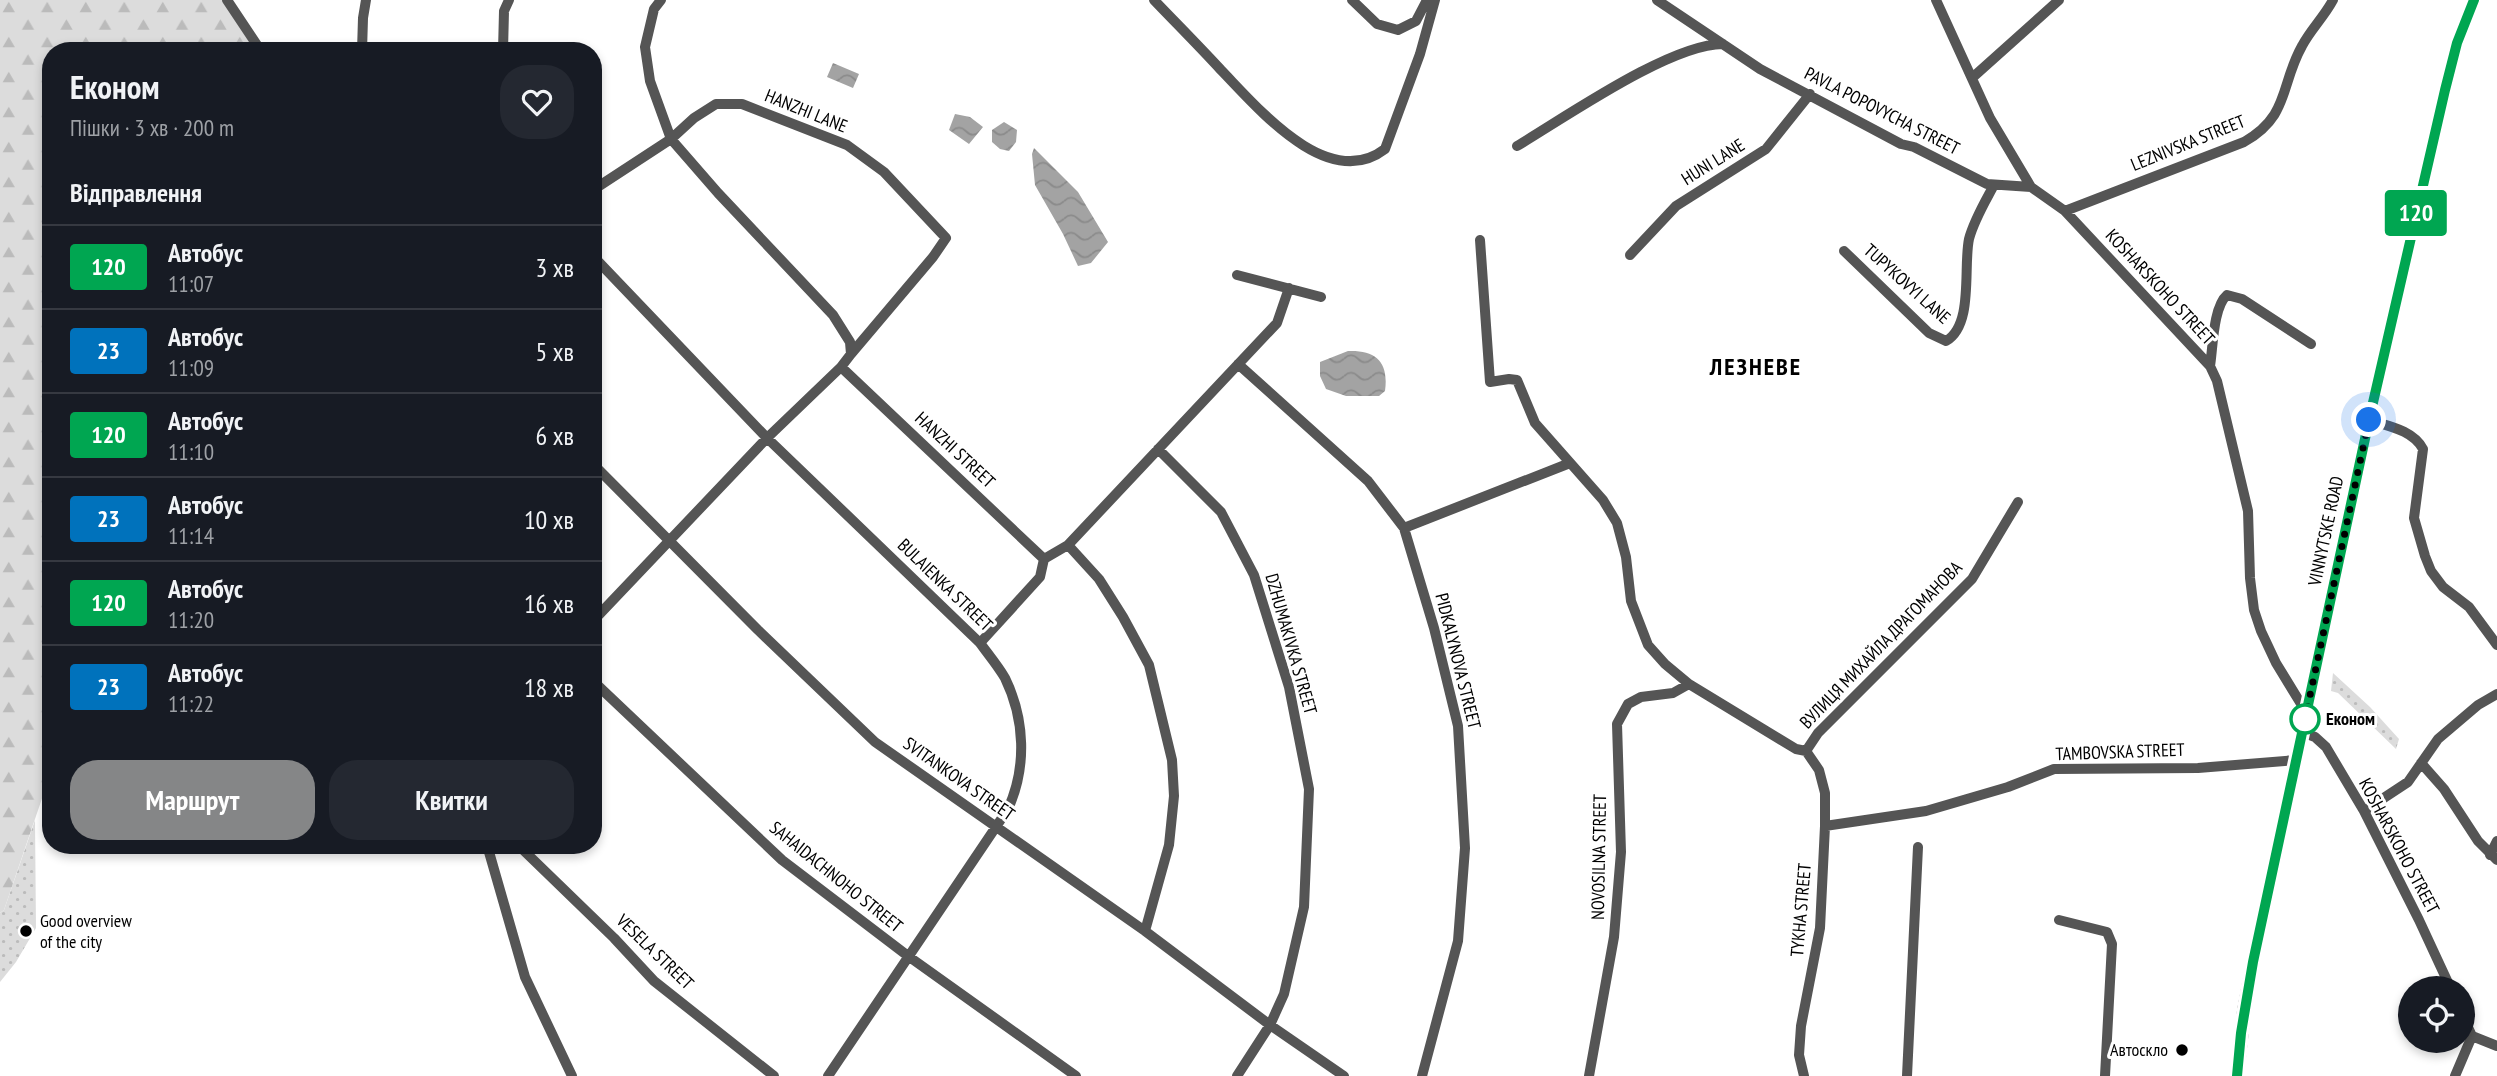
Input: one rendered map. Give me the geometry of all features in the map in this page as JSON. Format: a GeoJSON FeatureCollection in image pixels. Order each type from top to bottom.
{"type":"FeatureCollection","features":[{"type":"Feature","properties":{"kind":"main road","name":"VINNYTSKE ROAD"},"geometry":{"type":"LineString","coordinates":[[2237,1076],[2253,962],[2369,420],[2445,90],[2457,43],[2474,0]]}},
{"type":"Feature","properties":{"kind":"street"},"geometry":{"type":"LineString","coordinates":[[227,0],[255,42]]}},
{"type":"Feature","properties":{"kind":"street"},"geometry":{"type":"LineString","coordinates":[[362,42],[366,0]]}},
{"type":"Feature","properties":{"kind":"street"},"geometry":{"type":"LineString","coordinates":[[503,42],[504,11],[509,0]]}},
{"type":"Feature","properties":{"kind":"street"},"geometry":{"type":"LineString","coordinates":[[602,612],[851,354],[850,342],[833,315],[671,139],[650,81],[645,47],[654,9],[661,0]]}},
{"type":"Feature","properties":{"kind":"street"},"geometry":{"type":"LineString","coordinates":[[1153,0],[1264,114],[1289,136],[1309,149],[1349,162],[1366,160],[1385,149],[1420,54],[1435,0]]}},
{"type":"Feature","properties":{"kind":"street"},"geometry":{"type":"LineString","coordinates":[[1352,0],[1377,24],[1398,30],[1416,20],[1427,0]]}},
{"type":"Feature","properties":{"kind":"street","name":"PAVLA POPOVYCHA STREET"},"geometry":{"type":"LineString","coordinates":[[1657,0],[1760,69],[1901,144],[1914,147],[1994,185],[2031,187]]}},
{"type":"Feature","properties":{"kind":"street","name":"KOSHARSKOHO STREET"},"geometry":{"type":"LineString","coordinates":[[1936,0],[1990,117],[2031,187],[2065,211],[2210,366],[2217,382],[2248,511],[2254,610],[2276,663],[2306,712]]}},
{"type":"Feature","properties":{"kind":"street"},"geometry":{"type":"LineString","coordinates":[[1972,78],[2059,0]]}},
{"type":"Feature","properties":{"kind":"street","name":"LEZNIVSKA STREET"},"geometry":{"type":"LineString","coordinates":[[2065,211],[2244,142],[2260,133],[2279,105],[2301,46],[2325,16],[2333,0]]}},
{"type":"Feature","properties":{"kind":"street"},"geometry":{"type":"LineString","coordinates":[[1517,146],[1636,75],[1690,51],[1710,44],[1724,44]]}},
{"type":"Feature","properties":{"kind":"street","name":"HUNI LANE"},"geometry":{"type":"LineString","coordinates":[[1630,255],[1676,206],[1766,149],[1810,94]]}},
{"type":"Feature","properties":{"kind":"street","name":"HANZHI LANE"},"geometry":{"type":"LineString","coordinates":[[602,184],[671,139],[694,118],[716,104],[742,104],[847,145],[884,172],[946,238],[851,354]]}},
{"type":"Feature","properties":{"kind":"street","name":"TUPYKOVYI LANE"},"geometry":{"type":"LineString","coordinates":[[1844,251],[1929,333],[1946,341],[1955,336],[1960,321],[1965,299],[1968,242],[1973,224],[1994,185]]}},
{"type":"Feature","properties":{"kind":"street","name":"ВУЛИЦЯ МИХАЙЛА ДРАГОМАНОВА"},"geometry":{"type":"LineString","coordinates":[[1480,240],[1490,382],[1517,380],[1535,423],[1603,500],[1617,523],[1626,556],[1631,601],[1648,645],[1689,684],[1796,749],[1806,751],[1818,733],[1972,579],[2018,502]]}},
{"type":"Feature","properties":{"kind":"street","name":"BULAIENKA STREET"},"geometry":{"type":"LineString","coordinates":[[602,265],[767,438],[980,643],[1004,678],[1021,728],[1022,749],[1016,791],[997,827],[828,1076]]}},
{"type":"Feature","properties":{"kind":"street"},"geometry":{"type":"LineString","coordinates":[[1237,275],[1321,296]]}},
{"type":"Feature","properties":{"kind":"street"},"geometry":{"type":"LineString","coordinates":[[980,643],[1040,577],[1044,559],[1068,545],[1277,323],[1289,288]]}},
{"type":"Feature","properties":{"kind":"street"},"geometry":{"type":"LineString","coordinates":[[2210,366],[2218,310],[2227,295],[2242,299],[2311,344]]}},
{"type":"Feature","properties":{"kind":"street","name":"PIDKALYNOVA STREET"},"geometry":{"type":"LineString","coordinates":[[1238,364],[1368,481],[1404,528],[1434,628],[1458,726],[1465,848],[1458,941],[1422,1076]]}},
{"type":"Feature","properties":{"kind":"street","name":"HANZHI STREET"},"geometry":{"type":"LineString","coordinates":[[841,366],[1044,559]]}},
{"type":"Feature","properties":{"kind":"street"},"geometry":{"type":"LineString","coordinates":[[2369,420],[2405,432],[2423,449],[2414,518],[2425,556],[2431,571],[2443,587],[2469,607],[2497,645]]}},
{"type":"Feature","properties":{"kind":"street","name":"DZHUMAKIVKA STREET"},"geometry":{"type":"LineString","coordinates":[[1158,449],[1221,512],[1254,575],[1289,687],[1309,789],[1304,907],[1284,994],[1270,1025],[1237,1076]]}},
{"type":"Feature","properties":{"kind":"street"},"geometry":{"type":"LineString","coordinates":[[1404,528],[1570,463]]}},
{"type":"Feature","properties":{"kind":"street","name":"SVITANKOVA STREET"},"geometry":{"type":"LineString","coordinates":[[602,473],[758,630],[875,742],[1145,931],[1270,1025],[1344,1076]]}},
{"type":"Feature","properties":{"kind":"street"},"geometry":{"type":"LineString","coordinates":[[1068,545],[1099,579],[1149,665],[1172,760],[1174,796],[1169,845],[1145,931]]}},
{"type":"Feature","properties":{"kind":"street","name":"NOVOSILNA STREET"},"geometry":{"type":"LineString","coordinates":[[1589,1076],[1615,925],[1621,852],[1617,724],[1628,705],[1641,697],[1674,693],[1689,684]]}},
{"type":"Feature","properties":{"kind":"street","name":"SAHAIDACHNOHO STREET"},"geometry":{"type":"LineString","coordinates":[[602,690],[782,860],[908,956],[1076,1076]]}},
{"type":"Feature","properties":{"kind":"street"},"geometry":{"type":"LineString","coordinates":[[2364,811],[2408,782],[2438,739],[2478,705],[2497,694]]}},
{"type":"Feature","properties":{"kind":"street","name":"KOSHARSKOHO STREET"},"geometry":{"type":"LineString","coordinates":[[2302,732],[2315,737],[2326,747],[2364,811],[2445,976]]}},
{"type":"Feature","properties":{"kind":"street","name":"TYKHA STREET"},"geometry":{"type":"LineString","coordinates":[[1804,1076],[1799,1055],[1801,1026],[1820,928],[1825,826],[1825,793],[1819,770],[1806,751]]}},
{"type":"Feature","properties":{"kind":"street","name":"TAMBOVSKA STREET"},"geometry":{"type":"LineString","coordinates":[[1825,826],[1926,811],[2008,787],[2054,769],[2198,768],[2296,760]]}},
{"type":"Feature","properties":{"kind":"street"},"geometry":{"type":"LineString","coordinates":[[2421,763],[2444,789],[2466,825],[2494,858]]}},
{"type":"Feature","properties":{"kind":"street"},"geometry":{"type":"LineString","coordinates":[[2494,858],[2497,841]]}},
{"type":"Feature","properties":{"kind":"street"},"geometry":{"type":"LineString","coordinates":[[1907,1076],[1918,848]]}},
{"type":"Feature","properties":{"kind":"street"},"geometry":{"type":"LineString","coordinates":[[490,854],[526,977],[572,1076]]}},
{"type":"Feature","properties":{"kind":"street","name":"VESELA STREET"},"geometry":{"type":"LineString","coordinates":[[527,854],[654,981],[775,1076]]}},
{"type":"Feature","properties":{"kind":"street"},"geometry":{"type":"LineString","coordinates":[[2059,920],[2107,932],[2112,944],[2105,1076]]}},
{"type":"Feature","properties":{"kind":"street"},"geometry":{"type":"LineString","coordinates":[[2475,1037],[2497,1046]]}},
{"type":"Feature","properties":{"kind":"street"},"geometry":{"type":"LineString","coordinates":[[2455,1076],[2465,1053]]}},
{"type":"Feature","properties":{"kind":"green space"},"geometry":{"type":"Polygon","coordinates":[[[0,0],[227,0],[255,42],[42,42],[42,798],[4,910],[0,913],[0,0]]]}},
{"type":"Feature","properties":{"kind":"green space"},"geometry":{"type":"Polygon","coordinates":[[[2333,673],[2370,707],[2399,739],[2396,749],[2338,693],[2331,691],[2333,673]]]}},
{"type":"Feature","properties":{"kind":"green space"},"geometry":{"type":"Polygon","coordinates":[[[35,820],[36,928],[16,962],[0,982],[0,913],[4,910],[35,820]]]}},
{"type":"Feature","properties":{"kind":"water"},"geometry":{"type":"Polygon","coordinates":[[[833,63],[859,74],[853,88],[827,77],[833,63]]]}},
{"type":"Feature","properties":{"kind":"water"},"geometry":{"type":"Polygon","coordinates":[[[955,114],[970,117],[983,127],[969,144],[949,130],[955,114]]]}},
{"type":"Feature","properties":{"kind":"water"},"geometry":{"type":"Polygon","coordinates":[[[1004,122],[1017,130],[1016,142],[1009,151],[1000,149],[992,142],[992,130],[1004,122]]]}},
{"type":"Feature","properties":{"kind":"water"},"geometry":{"type":"Polygon","coordinates":[[[1034,148],[1078,192],[1108,242],[1091,263],[1078,266],[1035,185],[1032,154],[1034,148]]]}},
{"type":"Feature","properties":{"kind":"water"},"geometry":{"type":"Polygon","coordinates":[[[1348,351],[1366,353],[1382,365],[1386,381],[1385,391],[1379,396],[1346,396],[1326,389],[1320,376],[1320,362],[1348,351]]]}},
{"type":"Feature","properties":{"kind":"bus line","name":"120"},"geometry":{"type":"LineString","coordinates":[[2237,1076],[2244,1011],[2253,962],[2369,420],[2445,90],[2457,43],[2474,0]]}},
{"type":"Feature","properties":{"kind":"place","name":"Економ"},"geometry":{"type":"Point","coordinates":[2305,719]}},
{"type":"Feature","properties":{"kind":"place","name":"Good overview of the city"},"geometry":{"type":"Point","coordinates":[26,931]}},
{"type":"Feature","properties":{"kind":"place","name":"Автоскло"},"geometry":{"type":"Point","coordinates":[2182,1050]}},
{"type":"Feature","properties":{"kind":"district","name":"ЛЕЗНЕВЕ"},"geometry":{"type":"Point","coordinates":[1756,367]}},
{"type":"Feature","properties":{"kind":"route"},"geometry":{"type":"LineString","coordinates":[[2305,719],[2369,420]]}}]}
